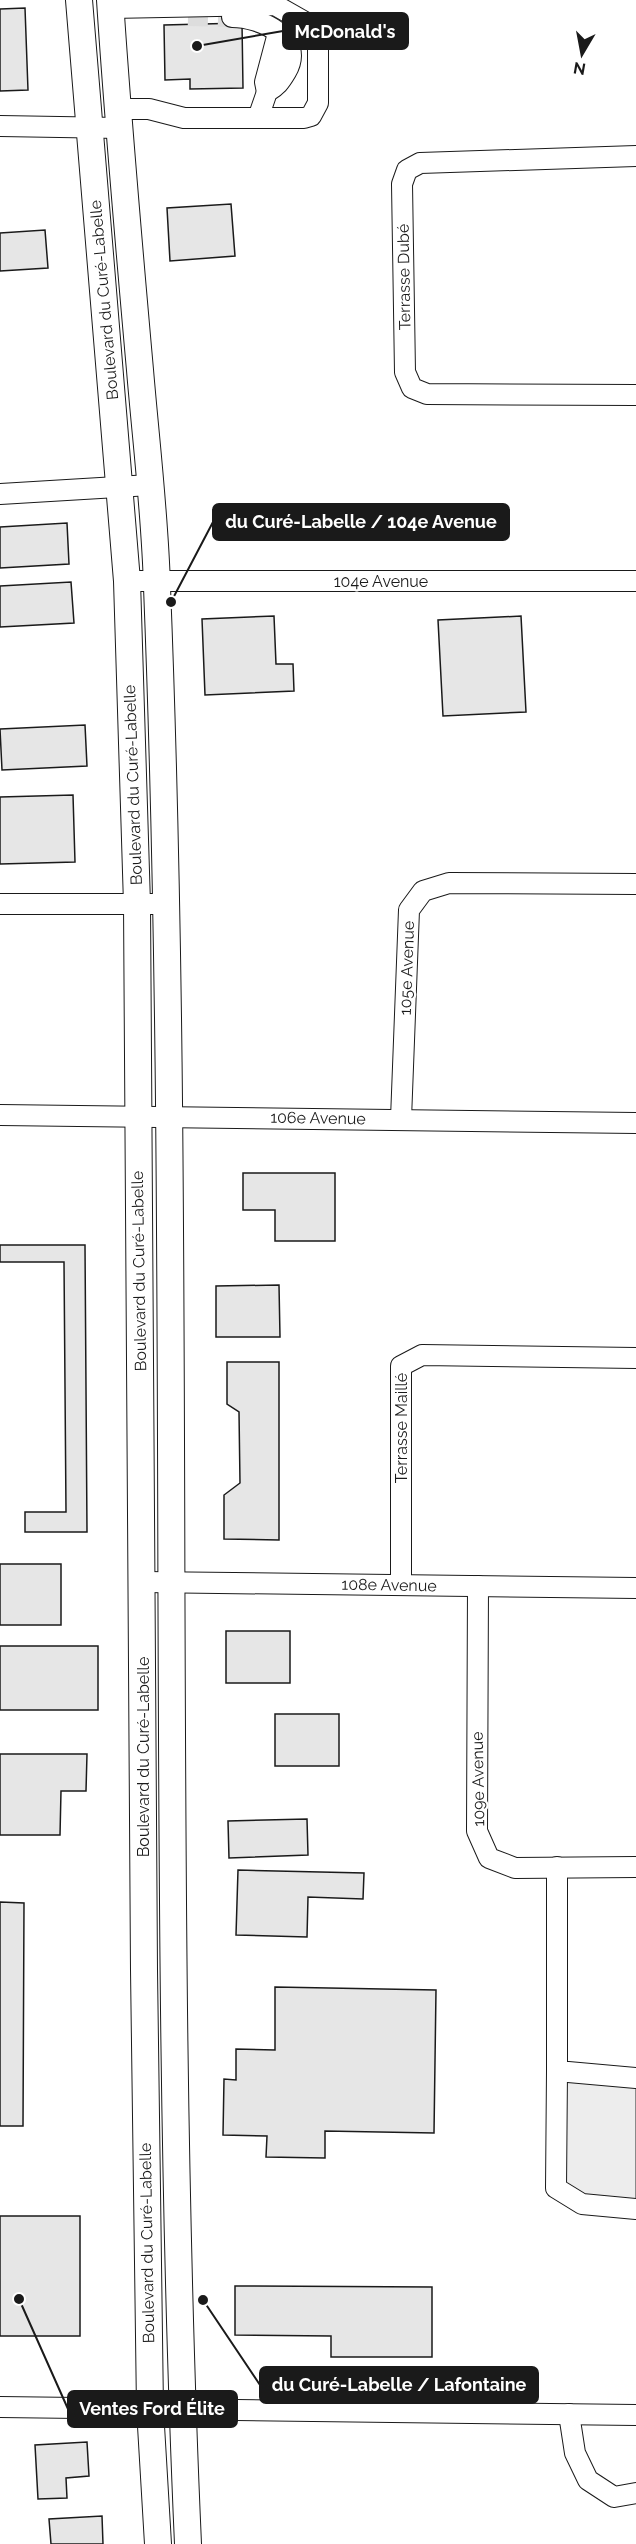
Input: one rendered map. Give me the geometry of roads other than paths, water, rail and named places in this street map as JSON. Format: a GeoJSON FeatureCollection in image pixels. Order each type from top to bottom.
{"type":"FeatureCollection","features":[{"type":"Feature","properties":{"kind":"main road","name":"Boulevard du Curé-Labelle"},"geometry":{"type":"LineString","coordinates":[[79,0],[120,486],[126,581],[137,904],[144,1970],[150,2409],[158,2544]]}},
{"type":"Feature","properties":{"kind":"main road","name":"Boulevard du Curé-Labelle"},"geometry":{"type":"LineString","coordinates":[[110,4],[157,581],[169,1117],[173,1969],[182,2409],[188,2544]]}},
{"type":"Feature","properties":{"kind":"main road"},"geometry":{"type":"LineString","coordinates":[[144,1970],[173,1969]]}},
{"type":"Feature","properties":{"kind":"street"},"geometry":{"type":"LineString","coordinates":[[0,126],[88,128],[149,109],[184,118],[304,118],[310,116],[318,103],[318,35],[312,27],[275,2],[182,11],[110,4]]}},
{"type":"Feature","properties":{"kind":"street"},"geometry":{"type":"LineString","coordinates":[[232,17],[264,23],[291,46],[292,56],[278,86],[267,92],[258,118]]}},
{"type":"Feature","properties":{"kind":"street","name":"Terrasse Dubé"},"geometry":{"type":"LineString","coordinates":[[636,156],[420,163],[407,171],[402,184],[405,372],[412,388],[427,394],[636,395]]}},
{"type":"Feature","properties":{"kind":"street"},"geometry":{"type":"LineString","coordinates":[[0,494],[150,485]]}},
{"type":"Feature","properties":{"kind":"street","name":"104e Avenue"},"geometry":{"type":"LineString","coordinates":[[126,581],[636,581]]}},
{"type":"Feature","properties":{"kind":"street","name":"105e Avenue"},"geometry":{"type":"LineString","coordinates":[[401,1119],[409,910],[423,891],[448,883],[636,884]]}},
{"type":"Feature","properties":{"kind":"street"},"geometry":{"type":"LineString","coordinates":[[0,904],[166,904]]}},
{"type":"Feature","properties":{"kind":"street","name":"106e Avenue"},"geometry":{"type":"LineString","coordinates":[[0,1115],[636,1123]]}},
{"type":"Feature","properties":{"kind":"street","name":"Terrasse Maillé"},"geometry":{"type":"LineString","coordinates":[[401,1585],[401,1366],[422,1355],[636,1358]]}},
{"type":"Feature","properties":{"kind":"street","name":"108e Avenue"},"geometry":{"type":"LineString","coordinates":[[143,1582],[636,1588]]}},
{"type":"Feature","properties":{"kind":"street","name":"109e Avenue"},"geometry":{"type":"LineString","coordinates":[[478,1586],[477,1831],[489,1858],[515,1868],[636,1867]]}},
{"type":"Feature","properties":{"kind":"street"},"geometry":{"type":"LineString","coordinates":[[557,1867],[556,2188],[582,2204],[636,2210]]}},
{"type":"Feature","properties":{"kind":"street"},"geometry":{"type":"LineString","coordinates":[[557,2071],[636,2078]]}},
{"type":"Feature","properties":{"kind":"street"},"geometry":{"type":"LineString","coordinates":[[0,2407],[636,2415]]}},
{"type":"Feature","properties":{"kind":"street"},"geometry":{"type":"LineString","coordinates":[[569,2414],[575,2453],[588,2480],[615,2497],[636,2493]]}},
{"type":"Feature","properties":{"kind":"tunnel"},"geometry":{"type":"LineString","coordinates":[[188,16],[232,17]]}},
{"type":"Feature","properties":{"kind":"place","name":"McDonald's"},"geometry":{"type":"Point","coordinates":[197,46]}},
{"type":"Feature","properties":{"kind":"place","name":"du Curé-Labelle / 104e Avenue"},"geometry":{"type":"Point","coordinates":[171,602]}},
{"type":"Feature","properties":{"kind":"place","name":"Ventes Ford Élite"},"geometry":{"type":"Point","coordinates":[19,2299]}},
{"type":"Feature","properties":{"kind":"place","name":"du Curé-Labelle / Lafontaine"},"geometry":{"type":"Point","coordinates":[203,2300]}}]}
